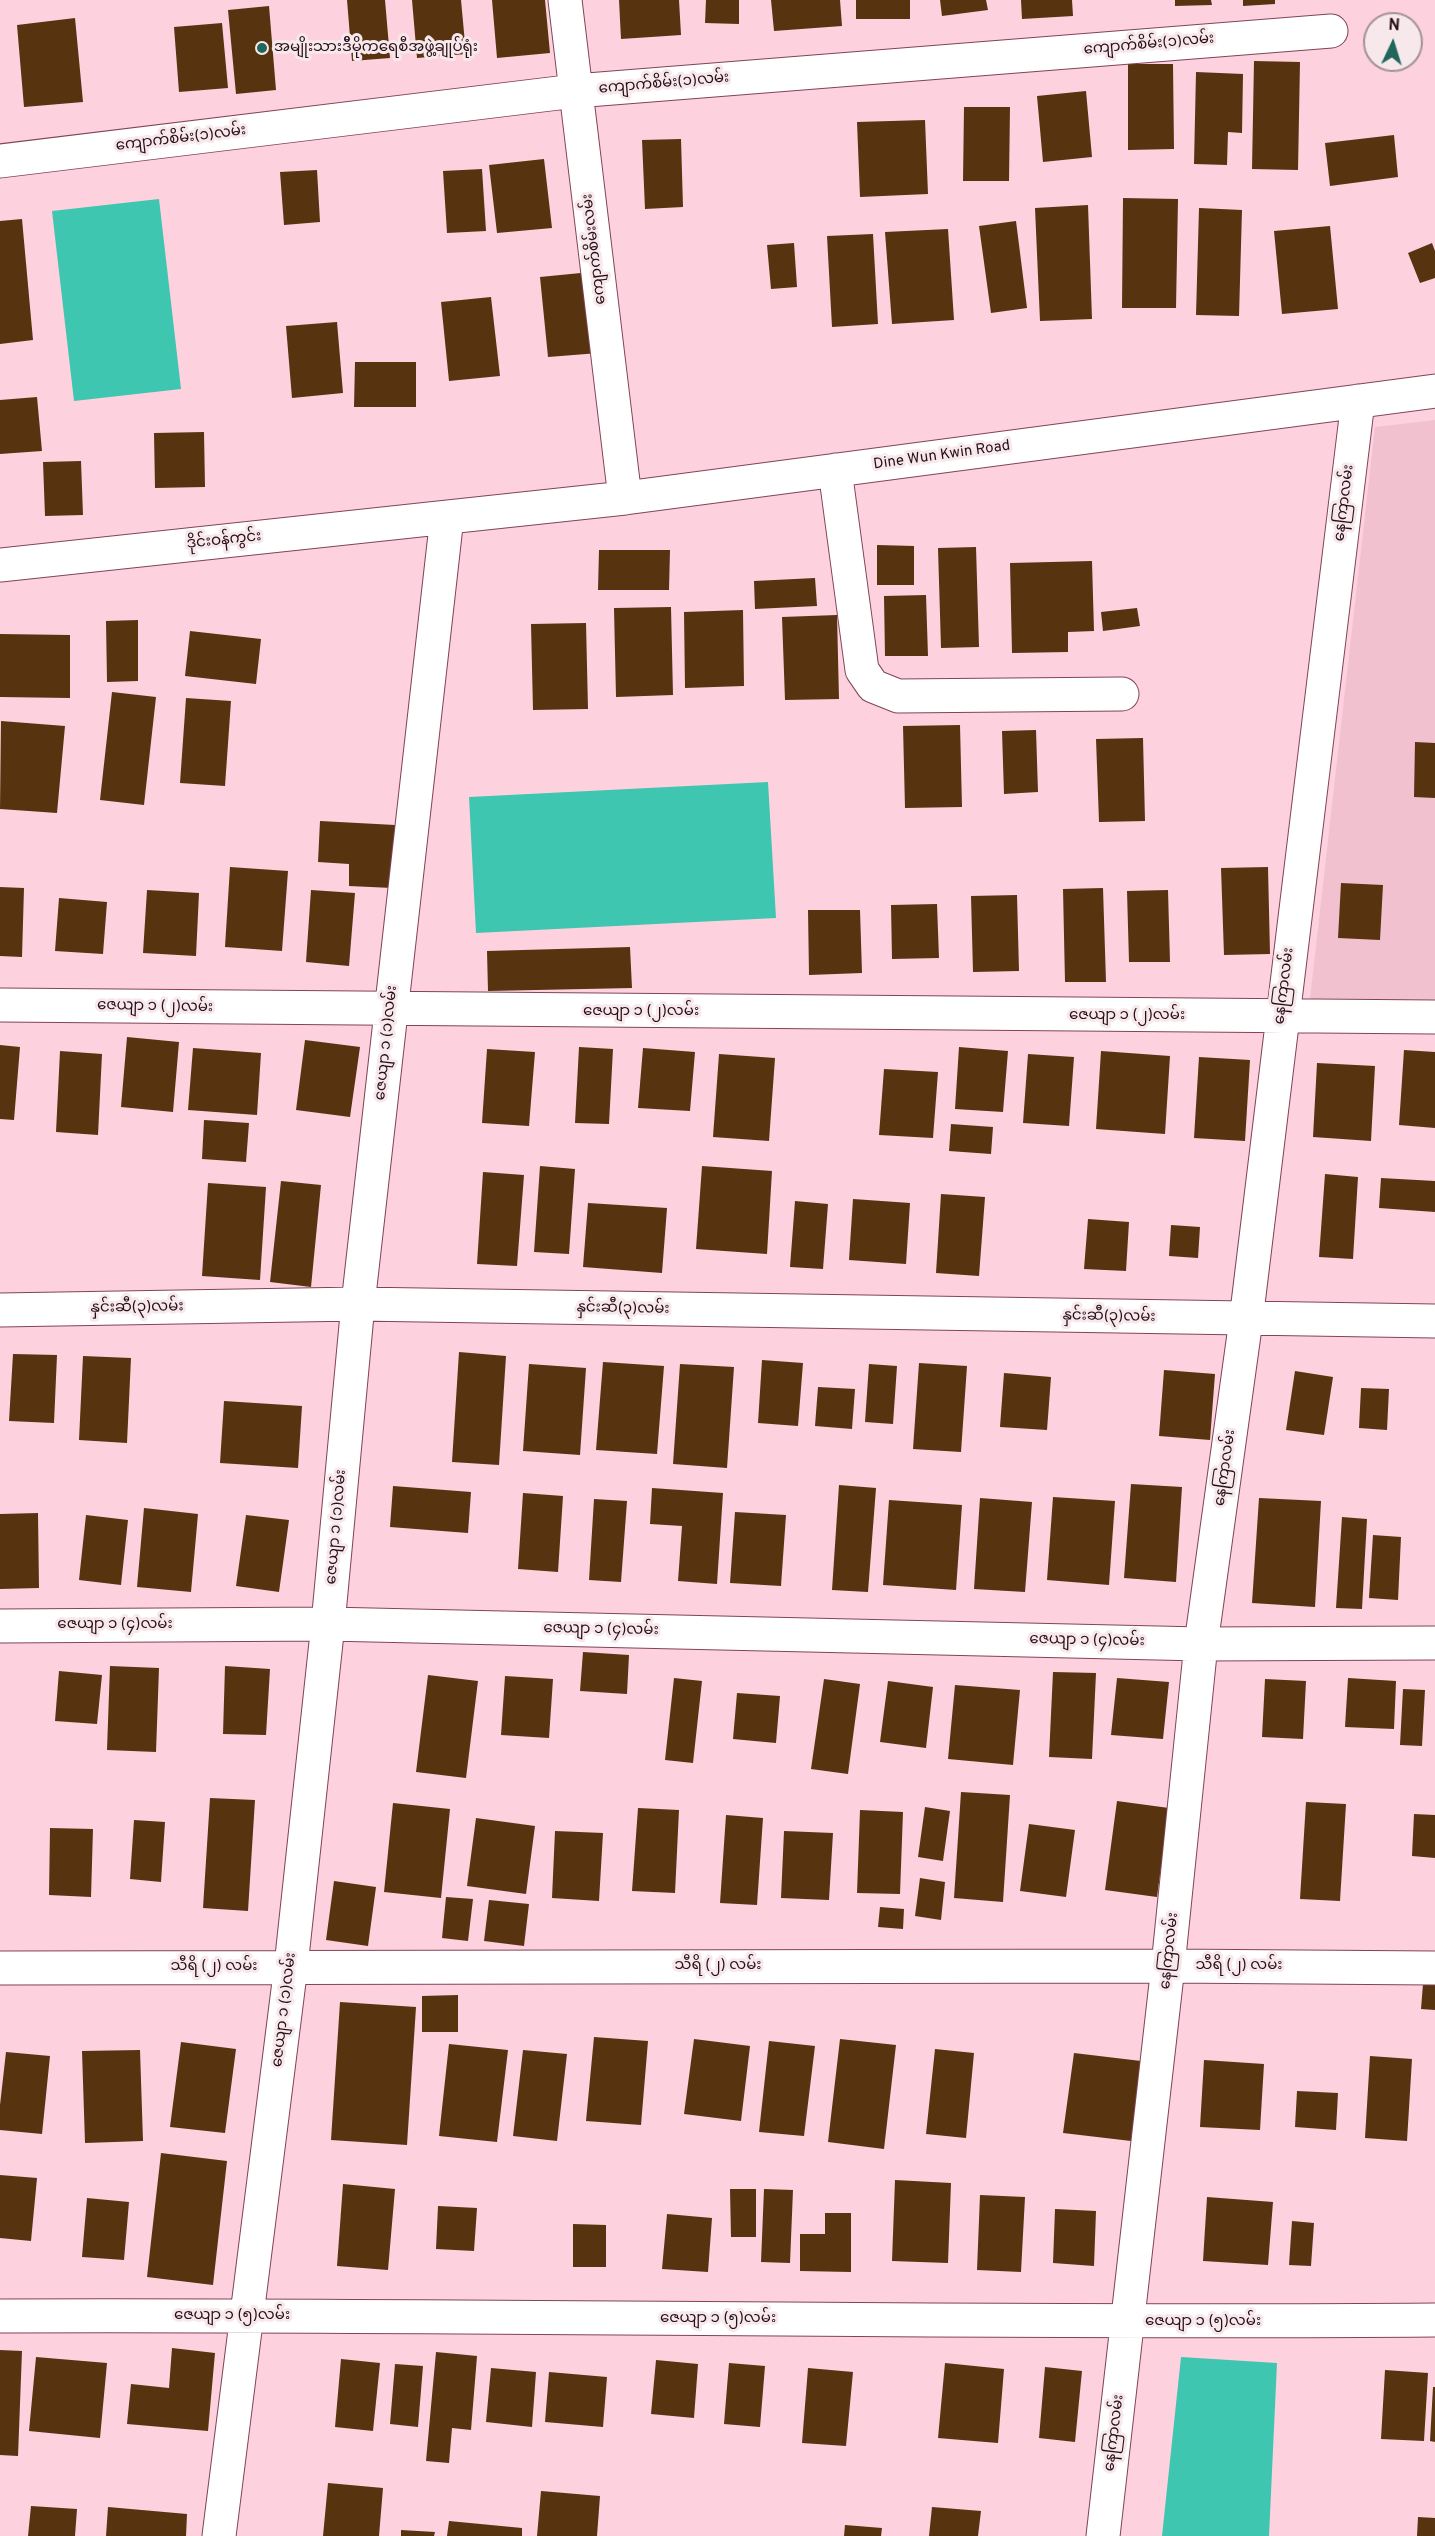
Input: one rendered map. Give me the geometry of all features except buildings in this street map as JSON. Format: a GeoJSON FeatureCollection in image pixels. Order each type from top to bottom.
{"type":"FeatureCollection","features":[{"type":"Feature","properties":{"kind":"street","name":"ကျောက်စိမ်းလမ်း"},"geometry":{"type":"LineString","coordinates":[[565,0],[625,498]]}},
{"type":"Feature","properties":{"kind":"street","name":"ကျောက်စိမ်း(၁)လမ်း"},"geometry":{"type":"LineString","coordinates":[[0,161],[575,91],[1331,31]]}},
{"type":"Feature","properties":{"kind":"street","name":"Dine Wun Kwin Road"},"geometry":{"type":"LineString","coordinates":[[447,517],[625,498],[1435,390]]}},
{"type":"Feature","properties":{"kind":"street","name":"နေကြာလမ်း"},"geometry":{"type":"LineString","coordinates":[[1103,2536],[1168,1966],[1201,1644],[1246,1320],[1281,1017],[1358,401]]}},
{"type":"Feature","properties":{"kind":"street"},"geometry":{"type":"LineString","coordinates":[[835,470],[862,670],[873,686],[898,696],[1122,694]]}},
{"type":"Feature","properties":{"kind":"street","name":"ဒိုင်းဝန်ကွင်း"},"geometry":{"type":"LineString","coordinates":[[0,565],[447,517]]}},
{"type":"Feature","properties":{"kind":"street","name":"ဇေယျာ ၁ (၁)လမ်း"},"geometry":{"type":"LineString","coordinates":[[219,2536],[291,1966],[328,1624],[358,1304],[447,517]]}},
{"type":"Feature","properties":{"kind":"street","name":"ဇေယျာ ၁ (၂)လမ်း"},"geometry":{"type":"LineString","coordinates":[[0,1005],[1435,1017]]}},
{"type":"Feature","properties":{"kind":"street","name":"နှင်းဆီ(၃)လမ်း"},"geometry":{"type":"LineString","coordinates":[[0,1310],[358,1304],[1246,1320],[1435,1321]]}},
{"type":"Feature","properties":{"kind":"street","name":"ဇေယျာ ၁ (၄)လမ်း"},"geometry":{"type":"LineString","coordinates":[[0,1626],[328,1624],[1201,1644],[1435,1643]]}},
{"type":"Feature","properties":{"kind":"street","name":"သီရိ (၂) လမ်း"},"geometry":{"type":"LineString","coordinates":[[0,1968],[291,1966],[1435,1968]]}},
{"type":"Feature","properties":{"kind":"street","name":"ဇေယျာ ၁ (၅)လမ်း"},"geometry":{"type":"LineString","coordinates":[[0,2316],[247,2315],[1127,2323],[1435,2320]]}},
{"type":"Feature","properties":{"kind":"shaded area"},"geometry":{"type":"Polygon","coordinates":[[[159,199],[181,389],[74,401],[52,211],[159,199]]]}},
{"type":"Feature","properties":{"kind":"shaded area"},"geometry":{"type":"Polygon","coordinates":[[[1435,420],[1435,1006],[1309,1007],[1375,427],[1435,420]]]}},
{"type":"Feature","properties":{"kind":"shaded area"},"geometry":{"type":"Polygon","coordinates":[[[768,782],[776,918],[476,933],[469,797],[768,782]]]}},
{"type":"Feature","properties":{"kind":"shaded area"},"geometry":{"type":"Polygon","coordinates":[[[1181,2357],[1277,2363],[1269,2536],[1162,2536],[1181,2357]]]}},
{"type":"Feature","properties":{"kind":"place","name":"အမျိုးသားဒိီမိုကရေစီအဖွဲ့ချုပ်ရုံး"},"geometry":{"type":"Point","coordinates":[262,48]}}]}
